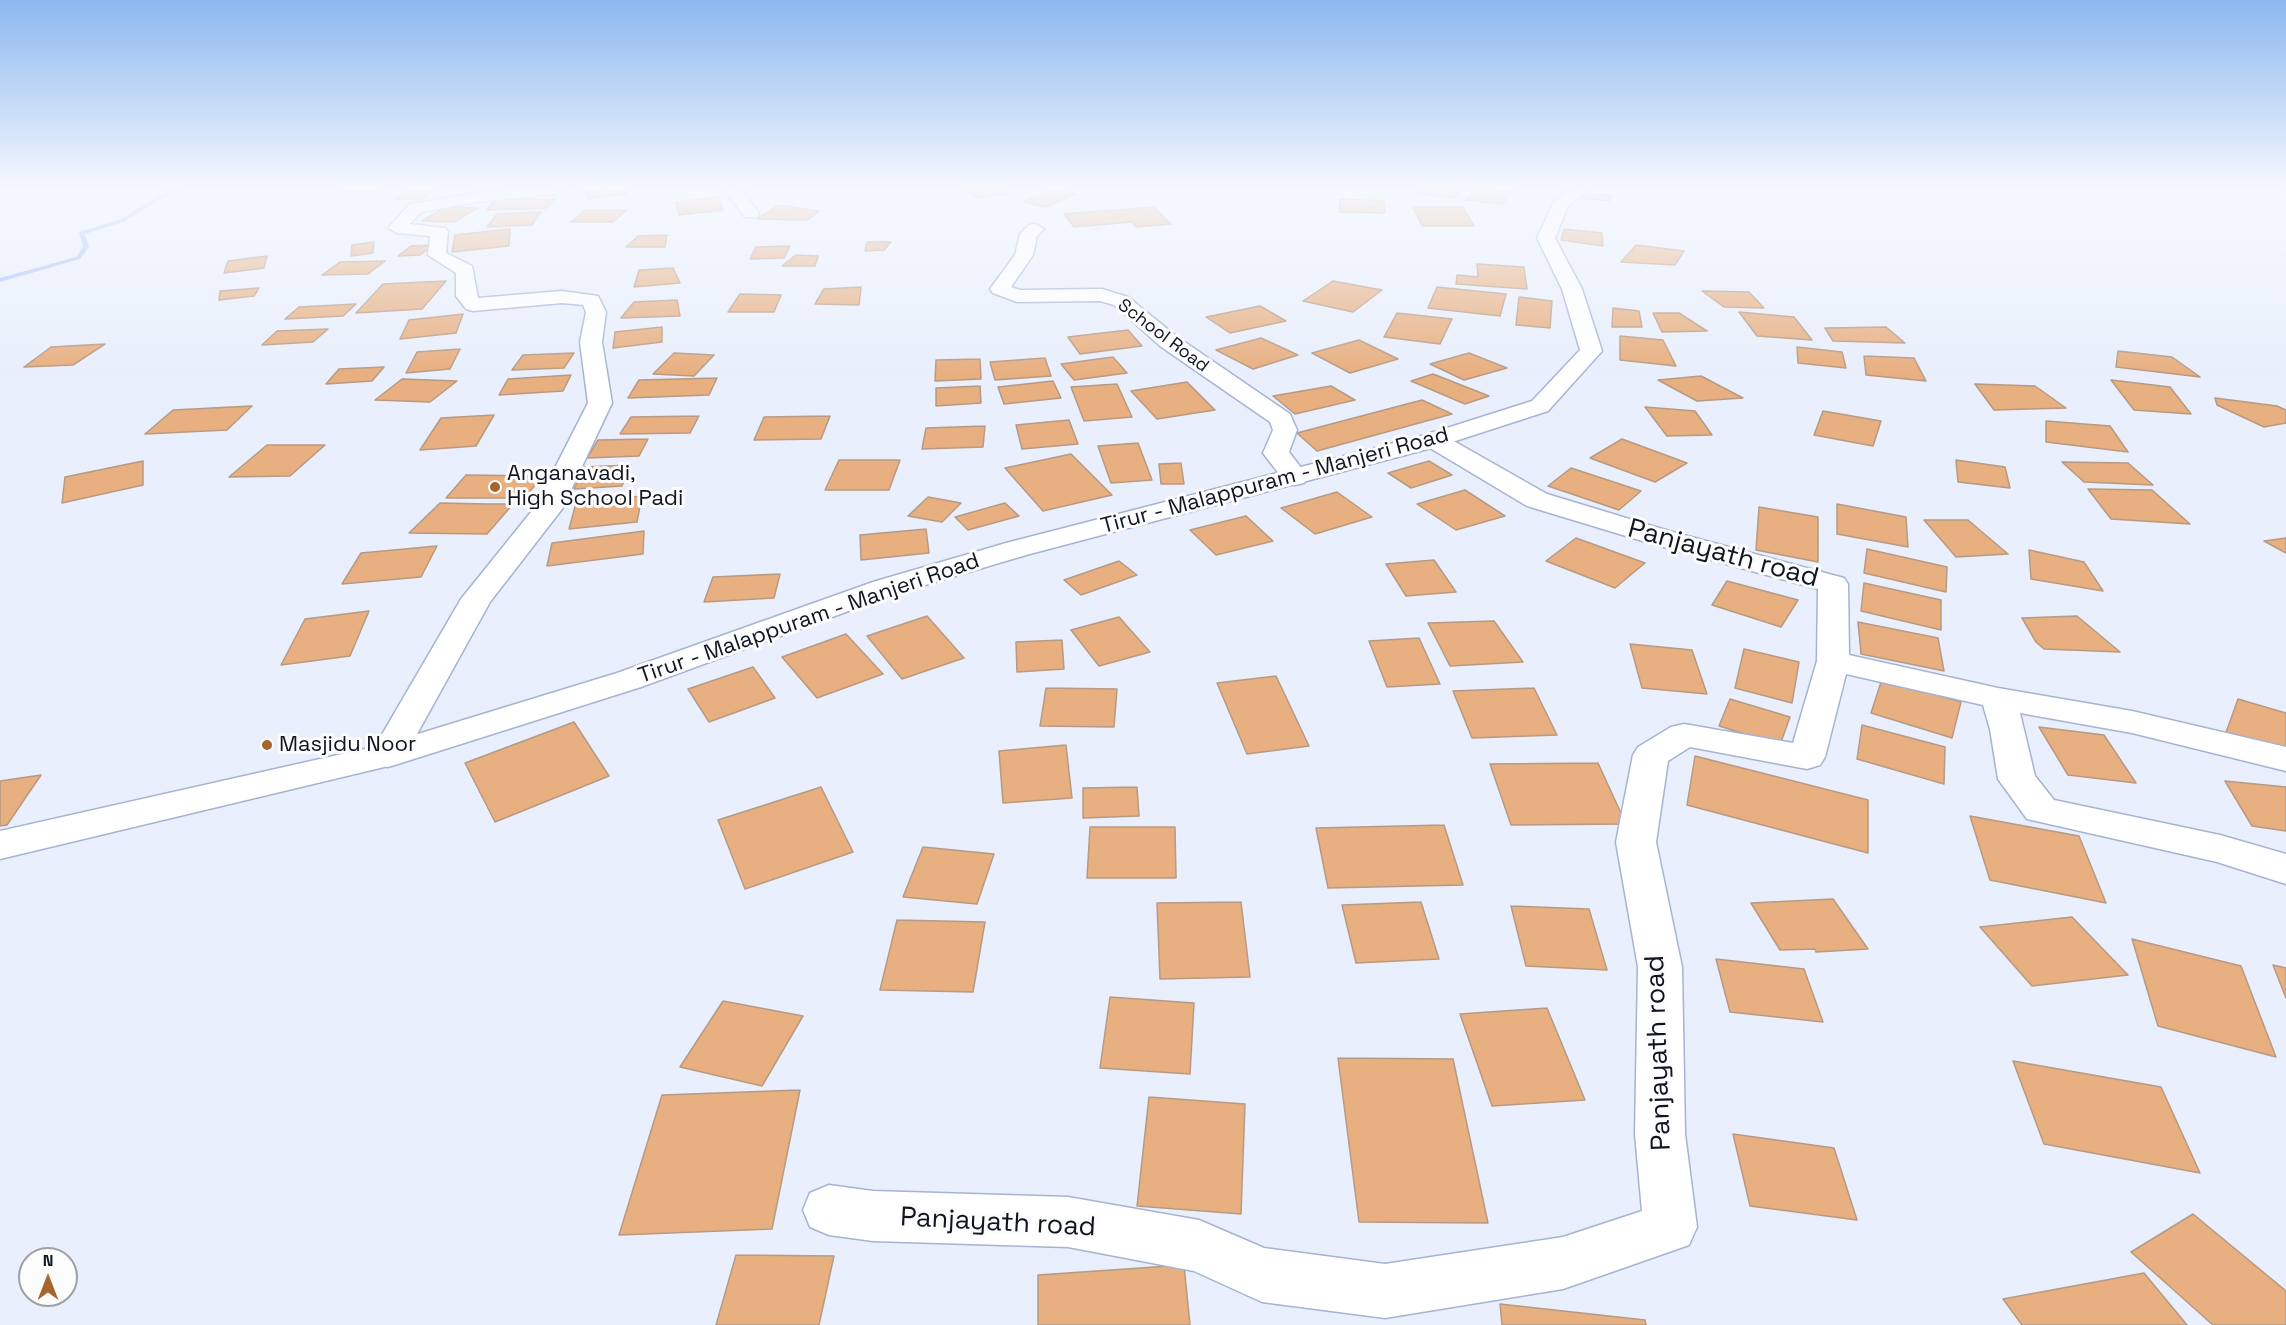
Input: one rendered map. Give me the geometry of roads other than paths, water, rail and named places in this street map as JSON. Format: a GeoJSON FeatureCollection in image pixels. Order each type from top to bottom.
{"type":"FeatureCollection","features":[{"type":"Feature","properties":{"kind":"street"},"geometry":{"type":"LineString","coordinates":[[388,755],[476,599],[548,509],[600,403],[591,342],[596,312],[591,300],[562,297],[472,305],[466,296],[465,270],[437,255],[437,251]]}},
{"type":"Feature","properties":{"kind":"street","name":"School Road"},"geometry":{"type":"LineString","coordinates":[[1025,251],[1000,289],[1017,296],[1102,295],[1121,300],[1168,341],[1221,379],[1257,400],[1281,419],[1285,430],[1276,453],[1295,477]]}},
{"type":"Feature","properties":{"kind":"street","name":"Tirur - Malappuram - Manjeri Road"},"geometry":{"type":"LineString","coordinates":[[0,845],[388,755],[629,680],[884,588],[1016,549],[1434,440],[1540,406],[1591,351],[1572,289],[1553,251]]}},
{"type":"Feature","properties":{"kind":"street","name":"Panjayath road"},"geometry":{"type":"LineString","coordinates":[[829,1210],[873,1216],[1068,1221],[1199,1246],[1262,1275],[1385,1291],[1563,1263],[1670,1227],[1660,1134],[1660,967],[1636,842],[1652,755],[1684,735],[1807,757],[1833,660],[1833,584],[1659,537],[1537,500],[1434,440]]}},
{"type":"Feature","properties":{"kind":"street"},"geometry":{"type":"LineString","coordinates":[[1833,660],[1998,698],[2132,722],[2286,759]]}},
{"type":"Feature","properties":{"kind":"street"},"geometry":{"type":"LineString","coordinates":[[1998,698],[2008,729],[2017,780],[2041,810],[2209,847],[2286,869]]}},
{"type":"Feature","properties":{"kind":"waterway"},"geometry":{"type":"LineString","coordinates":[[0,280],[78,258],[83,251]]}},
{"type":"Feature","properties":{"kind":"place","name":"Anganavadi, High School Padi"},"geometry":{"type":"Point","coordinates":[495,487]}},
{"type":"Feature","properties":{"kind":"place","name":"Masjidu Noor"},"geometry":{"type":"Point","coordinates":[267,745]}}]}
